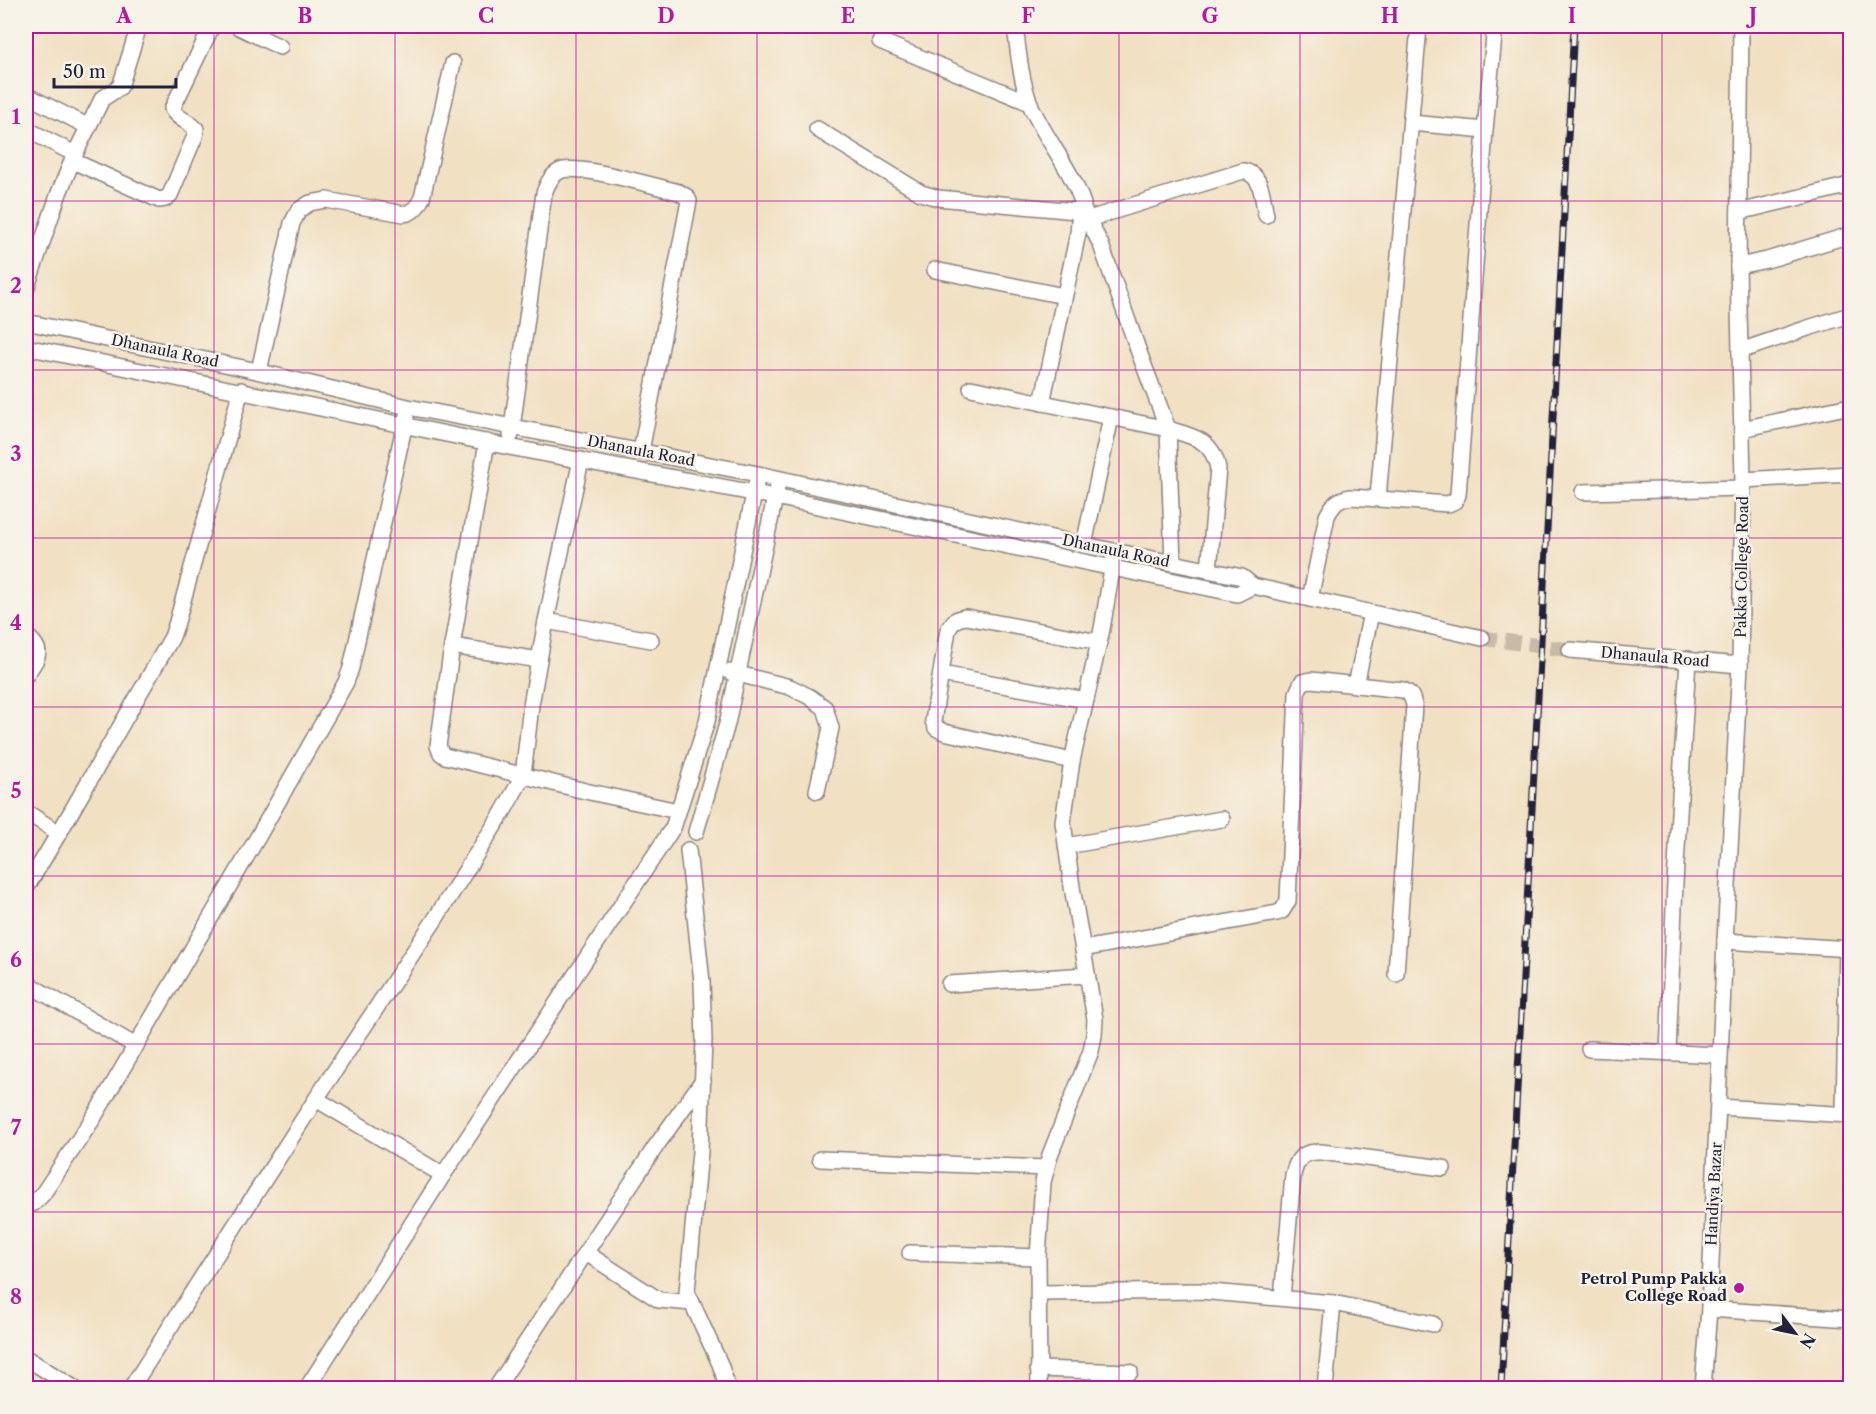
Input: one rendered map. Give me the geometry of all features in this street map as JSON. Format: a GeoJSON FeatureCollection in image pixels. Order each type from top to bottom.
{"type":"FeatureCollection","features":[{"type":"Feature","properties":{"kind":"street"},"geometry":{"type":"LineString","coordinates":[[26,289],[59,193],[74,158],[102,99],[120,87],[140,26]]}},
{"type":"Feature","properties":{"kind":"street"},"geometry":{"type":"LineString","coordinates":[[26,129],[74,158],[159,200],[165,199],[171,195],[196,129],[175,115],[172,109],[213,26]]}},
{"type":"Feature","properties":{"kind":"street"},"geometry":{"type":"LineString","coordinates":[[237,26],[280,47]]}},
{"type":"Feature","properties":{"kind":"street"},"geometry":{"type":"LineString","coordinates":[[1015,26],[1018,57],[1030,103],[1082,200],[1084,212],[1101,245],[1168,429],[1173,563]]}},
{"type":"Feature","properties":{"kind":"street"},"geometry":{"type":"LineString","coordinates":[[1378,498],[1419,26]]}},
{"type":"Feature","properties":{"kind":"street"},"geometry":{"type":"LineString","coordinates":[[1310,599],[1327,516],[1332,506],[1341,499],[1378,498],[1448,504],[1455,501],[1458,495],[1495,26]]}},
{"type":"Feature","properties":{"kind":"street","name":"Pakka College Road"},"geometry":{"type":"LineString","coordinates":[[1719,1107],[1725,941],[1740,665],[1743,484],[1738,266],[1741,26]]}},
{"type":"Feature","properties":{"kind":"street"},"geometry":{"type":"LineString","coordinates":[[880,41],[1030,103]]}},
{"type":"Feature","properties":{"kind":"street"},"geometry":{"type":"LineString","coordinates":[[259,371],[292,223],[299,210],[309,203],[326,200],[404,214],[412,212],[422,198],[453,63]]}},
{"type":"Feature","properties":{"kind":"street"},"geometry":{"type":"LineString","coordinates":[[26,95],[88,127]]}},
{"type":"Feature","properties":{"kind":"street"},"geometry":{"type":"LineString","coordinates":[[1411,123],[1485,130]]}},
{"type":"Feature","properties":{"kind":"street"},"geometry":{"type":"LineString","coordinates":[[817,129],[921,193],[949,199],[1084,212],[1243,171],[1250,172],[1259,181],[1266,214]]}},
{"type":"Feature","properties":{"kind":"street"},"geometry":{"type":"LineString","coordinates":[[509,447],[544,193],[549,180],[560,171],[584,170],[679,192],[689,201],[641,451]]}},
{"type":"Feature","properties":{"kind":"street"},"geometry":{"type":"LineString","coordinates":[[1738,212],[1851,185]]}},
{"type":"Feature","properties":{"kind":"street"},"geometry":{"type":"LineString","coordinates":[[1042,403],[1084,212]]}},
{"type":"Feature","properties":{"kind":"street"},"geometry":{"type":"LineString","coordinates":[[1738,266],[1767,260],[1851,235]]}},
{"type":"Feature","properties":{"kind":"street"},"geometry":{"type":"LineString","coordinates":[[935,270],[1064,296]]}},
{"type":"Feature","properties":{"kind":"street"},"geometry":{"type":"LineString","coordinates":[[1740,351],[1851,315]]}},
{"type":"Feature","properties":{"kind":"street","name":"Dhanaula Road"},"geometry":{"type":"LineString","coordinates":[[26,322],[259,371],[408,407],[758,474],[1242,577],[1252,586],[1482,638]]}},
{"type":"Feature","properties":{"kind":"street","name":"Dhanaula Road"},"geometry":{"type":"LineString","coordinates":[[26,347],[509,447],[775,497],[1238,594],[1252,586]]}},
{"type":"Feature","properties":{"kind":"street"},"geometry":{"type":"LineString","coordinates":[[971,388],[1168,429],[1207,444],[1215,455],[1218,468],[1209,570]]}},
{"type":"Feature","properties":{"kind":"street"},"geometry":{"type":"LineString","coordinates":[[26,888],[172,637],[241,390]]}},
{"type":"Feature","properties":{"kind":"street"},"geometry":{"type":"LineString","coordinates":[[1742,429],[1851,406]]}},
{"type":"Feature","properties":{"kind":"street"},"geometry":{"type":"LineString","coordinates":[[26,1206],[34,1203],[42,1195],[94,1116],[346,682],[408,407]]}},
{"type":"Feature","properties":{"kind":"street"},"geometry":{"type":"LineString","coordinates":[[1084,545],[1111,417]]}},
{"type":"Feature","properties":{"kind":"street"},"geometry":{"type":"LineString","coordinates":[[487,442],[452,646],[438,746],[441,752],[446,756],[523,776],[678,811]]}},
{"type":"Feature","properties":{"kind":"street"},"geometry":{"type":"LineString","coordinates":[[131,1389],[316,1099],[434,921],[523,776],[531,705],[546,621],[580,460]]}},
{"type":"Feature","properties":{"kind":"street"},"geometry":{"type":"LineString","coordinates":[[758,474],[707,721],[669,837],[673,847],[678,850],[688,850],[696,842],[696,832],[738,675],[778,479]]}},
{"type":"Feature","properties":{"kind":"street"},"geometry":{"type":"LineString","coordinates":[[1583,492],[1743,484],[1851,474]]}},
{"type":"Feature","properties":{"kind":"street"},"geometry":{"type":"LineString","coordinates":[[1039,1389],[1038,1257],[1043,1182],[1046,1168],[1091,1051],[1095,1019],[1063,822],[1072,761],[1099,642],[1114,551]]}},
{"type":"Feature","properties":{"kind":"street"},"geometry":{"type":"LineString","coordinates":[[1356,685],[1371,613]]}},
{"type":"Feature","properties":{"kind":"street"},"geometry":{"type":"LineString","coordinates":[[1072,761],[944,732],[936,728],[933,721],[948,630],[953,622],[966,617],[1099,642]]}},
{"type":"Feature","properties":{"kind":"street"},"geometry":{"type":"LineString","coordinates":[[546,621],[651,640]]}},
{"type":"Feature","properties":{"kind":"street"},"geometry":{"type":"LineString","coordinates":[[26,636],[36,644],[39,650],[38,656],[26,675]]}},
{"type":"Feature","properties":{"kind":"street"},"geometry":{"type":"LineString","coordinates":[[452,646],[539,660]]}},
{"type":"Feature","properties":{"kind":"street","name":"Dhanaula Road"},"geometry":{"type":"LineString","coordinates":[[1570,650],[1740,665]]}},
{"type":"Feature","properties":{"kind":"street"},"geometry":{"type":"LineString","coordinates":[[1668,1053],[1688,659]]}},
{"type":"Feature","properties":{"kind":"street"},"geometry":{"type":"LineString","coordinates":[[718,669],[790,687],[825,708],[831,728],[817,791]]}},
{"type":"Feature","properties":{"kind":"street"},"geometry":{"type":"LineString","coordinates":[[941,674],[1086,700]]}},
{"type":"Feature","properties":{"kind":"street"},"geometry":{"type":"LineString","coordinates":[[1083,949],[1282,911],[1288,901],[1298,688],[1302,682],[1311,680],[1403,690],[1408,692],[1412,698],[1414,705],[1396,974]]}},
{"type":"Feature","properties":{"kind":"street"},"geometry":{"type":"LineString","coordinates":[[26,812],[59,833]]}},
{"type":"Feature","properties":{"kind":"street"},"geometry":{"type":"LineString","coordinates":[[1066,846],[1222,819]]}},
{"type":"Feature","properties":{"kind":"street"},"geometry":{"type":"LineString","coordinates":[[307,1389],[443,1175],[671,830],[683,823],[692,827],[696,832]]}},
{"type":"Feature","properties":{"kind":"street"},"geometry":{"type":"LineString","coordinates":[[688,850],[704,1002],[700,1152],[687,1292],[720,1364],[728,1389]]}},
{"type":"Feature","properties":{"kind":"street"},"geometry":{"type":"LineString","coordinates":[[1719,1107],[1847,1114],[1849,949],[1725,941]]}},
{"type":"Feature","properties":{"kind":"street"},"geometry":{"type":"LineString","coordinates":[[949,984],[1087,975]]}},
{"type":"Feature","properties":{"kind":"street"},"geometry":{"type":"LineString","coordinates":[[26,985],[136,1046]]}},
{"type":"Feature","properties":{"kind":"street"},"geometry":{"type":"LineString","coordinates":[[1589,1049],[1720,1055]]}},
{"type":"Feature","properties":{"kind":"street"},"geometry":{"type":"LineString","coordinates":[[496,1389],[702,1080]]}},
{"type":"Feature","properties":{"kind":"street"},"geometry":{"type":"LineString","coordinates":[[316,1099],[443,1175]]}},
{"type":"Feature","properties":{"kind":"street","name":"Handiya Bazar"},"geometry":{"type":"LineString","coordinates":[[1703,1389],[1710,1309],[1719,1107]]}},
{"type":"Feature","properties":{"kind":"street"},"geometry":{"type":"LineString","coordinates":[[1282,1298],[1293,1174],[1295,1165],[1304,1154],[1312,1151],[1443,1168]]}},
{"type":"Feature","properties":{"kind":"street"},"geometry":{"type":"LineString","coordinates":[[820,1159],[1046,1168]]}},
{"type":"Feature","properties":{"kind":"street"},"geometry":{"type":"LineString","coordinates":[[586,1253],[659,1300],[692,1304]]}},
{"type":"Feature","properties":{"kind":"street"},"geometry":{"type":"LineString","coordinates":[[910,1253],[1038,1257]]}},
{"type":"Feature","properties":{"kind":"street"},"geometry":{"type":"LineString","coordinates":[[1039,1293],[1200,1291],[1333,1303],[1433,1324]]}},
{"type":"Feature","properties":{"kind":"street"},"geometry":{"type":"LineString","coordinates":[[1325,1389],[1333,1303]]}},
{"type":"Feature","properties":{"kind":"street"},"geometry":{"type":"LineString","coordinates":[[1710,1309],[1851,1319]]}},
{"type":"Feature","properties":{"kind":"street"},"geometry":{"type":"LineString","coordinates":[[26,1358],[74,1389]]}},
{"type":"Feature","properties":{"kind":"street"},"geometry":{"type":"LineString","coordinates":[[1038,1369],[1130,1372]]}},
{"type":"Feature","properties":{"kind":"tunnel"},"geometry":{"type":"LineString","coordinates":[[1482,638],[1570,650]]}},
{"type":"Feature","properties":{"kind":"railway"},"geometry":{"type":"LineString","coordinates":[[1501,1388],[1574,26]]}},
{"type":"Feature","properties":{"kind":"place","name":"Petrol Pump Pakka College Road"},"geometry":{"type":"Point","coordinates":[1739,1288]}}]}
